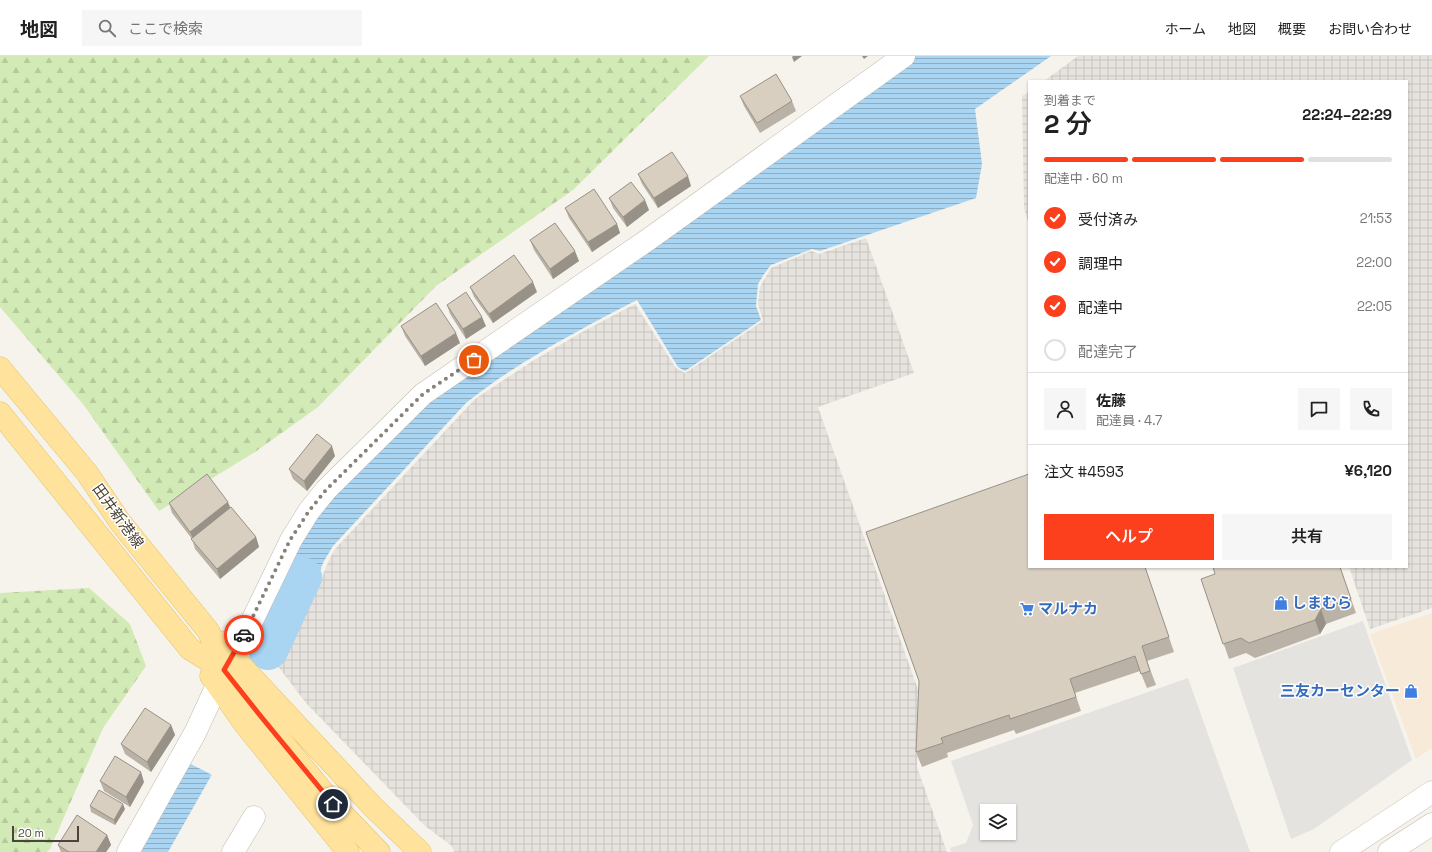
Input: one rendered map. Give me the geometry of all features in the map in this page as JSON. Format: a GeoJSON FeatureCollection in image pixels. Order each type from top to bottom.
{"type":"FeatureCollection","features":[{"type":"Feature","properties":{"kind":"main road","name":"田井新港線"},"geometry":{"type":"LineString","coordinates":[[0,368],[87,473],[120,522],[209,632],[227,674],[333,804],[379,852]]}},
{"type":"Feature","properties":{"kind":"main road","name":"田井新港線"},"geometry":{"type":"LineString","coordinates":[[0,414],[190,649],[227,674]]}},
{"type":"Feature","properties":{"kind":"main road"},"geometry":{"type":"LineString","coordinates":[[253,706],[345,851]]}},
{"type":"Feature","properties":{"kind":"main road"},"geometry":{"type":"LineString","coordinates":[[253,706],[373,807],[420,852]]}},
{"type":"Feature","properties":{"kind":"street"},"geometry":{"type":"LineString","coordinates":[[128,852],[227,674],[290,540],[309,511],[326,490],[423,394],[649,239],[904,56]]}},
{"type":"Feature","properties":{"kind":"street"},"geometry":{"type":"LineString","coordinates":[[1341,852],[1432,792]]}},
{"type":"Feature","properties":{"kind":"street"},"geometry":{"type":"LineString","coordinates":[[233,852],[254,817]]}},
{"type":"Feature","properties":{"kind":"street"},"geometry":{"type":"LineString","coordinates":[[1389,852],[1432,824]]}},
{"type":"Feature","properties":{"kind":"shaded area"},"geometry":{"type":"Polygon","coordinates":[[[1078,56],[1432,56],[1432,608],[1370,629],[1349,568],[1408,568],[1408,80],[1045,80],[1078,56]]]}},
{"type":"Feature","properties":{"kind":"shaded area"},"geometry":{"type":"Polygon","coordinates":[[[1028,93],[1028,221],[1024,208],[1022,96],[1028,93]]]}},
{"type":"Feature","properties":{"kind":"shaded area"},"geometry":{"type":"Polygon","coordinates":[[[866,238],[914,373],[818,407],[921,698],[917,767],[947,852],[454,852],[452,846],[425,826],[306,703],[277,665],[314,598],[328,562],[335,549],[475,399],[534,360],[635,304],[676,368],[685,373],[763,321],[758,304],[760,287],[771,268],[811,251],[819,254],[866,238]]]}},
{"type":"Feature","properties":{"kind":"shaded area","name":"三友カーセンター"},"geometry":{"type":"Polygon","coordinates":[[[1432,613],[1432,748],[1416,759],[1370,634],[1432,613]]]}},
{"type":"Feature","properties":{"kind":"shaded area"},"geometry":{"type":"Polygon","coordinates":[[[1363,621],[1412,760],[1314,829],[1291,839],[1233,668],[1363,621]]]}},
{"type":"Feature","properties":{"kind":"shaded area"},"geometry":{"type":"Polygon","coordinates":[[[1188,678],[1250,852],[951,852],[950,848],[966,843],[973,825],[951,761],[1188,678]]]}},
{"type":"Feature","properties":{"kind":"green space"},"geometry":{"type":"Polygon","coordinates":[[[0,56],[709,56],[573,190],[436,286],[318,407],[255,452],[159,511],[83,404],[0,307],[0,56]]]}},
{"type":"Feature","properties":{"kind":"green space"},"geometry":{"type":"Polygon","coordinates":[[[89,588],[130,624],[146,666],[103,728],[50,849],[47,852],[0,852],[0,593],[89,588]]]}},
{"type":"Feature","properties":{"kind":"water"},"geometry":{"type":"Polygon","coordinates":[[[913,56],[1051,56],[975,109],[982,164],[976,198],[820,251],[812,249],[771,265],[758,284],[756,306],[761,320],[685,371],[678,367],[637,300],[549,347],[506,374],[466,403],[333,546],[324,561],[308,598],[290,633],[258,618],[333,490],[426,397],[913,56]]]}},
{"type":"Feature","properties":{"kind":"water"},"geometry":{"type":"Polygon","coordinates":[[[260,631],[280,643],[278,646],[283,649],[168,852],[140,852],[190,765],[256,632],[258,633],[260,631]]]}},
{"type":"Feature","properties":{"kind":"pier"},"geometry":{"type":"Polygon","coordinates":[[[253,635],[275,666],[214,776],[189,763],[253,635]]]}},
{"type":"Feature","properties":{"kind":"building"},"geometry":{"type":"Polygon","coordinates":[[[776,74],[792,101],[757,123],[740,96],[776,74]]]}},
{"type":"Feature","properties":{"kind":"building"},"geometry":{"type":"Polygon","coordinates":[[[672,152],[688,176],[654,198],[638,174],[672,152]]]}},
{"type":"Feature","properties":{"kind":"building"},"geometry":{"type":"Polygon","coordinates":[[[631,182],[645,200],[623,217],[609,198],[631,182]]]}},
{"type":"Feature","properties":{"kind":"building"},"geometry":{"type":"Polygon","coordinates":[[[594,189],[617,224],[588,242],[565,208],[594,189]]]}},
{"type":"Feature","properties":{"kind":"building"},"geometry":{"type":"Polygon","coordinates":[[[555,223],[575,251],[550,269],[530,240],[555,223]]]}},
{"type":"Feature","properties":{"kind":"building"},"geometry":{"type":"Polygon","coordinates":[[[514,255],[533,282],[489,314],[470,287],[514,255]]]}},
{"type":"Feature","properties":{"kind":"building"},"geometry":{"type":"Polygon","coordinates":[[[466,292],[482,317],[463,329],[447,305],[466,292]]]}},
{"type":"Feature","properties":{"kind":"building"},"geometry":{"type":"Polygon","coordinates":[[[436,303],[456,333],[421,356],[401,326],[436,303]]]}},
{"type":"Feature","properties":{"kind":"building"},"geometry":{"type":"Polygon","coordinates":[[[317,434],[332,446],[304,481],[289,469],[317,434]]]}},
{"type":"Feature","properties":{"kind":"building"},"geometry":{"type":"Polygon","coordinates":[[[207,474],[228,502],[190,532],[169,503],[207,474]]]}},
{"type":"Feature","properties":{"kind":"building","name":"マルナカ"},"geometry":{"type":"Polygon","coordinates":[[[1028,474],[1028,568],[1145,568],[1169,637],[1142,646],[1150,671],[1141,674],[1135,656],[1070,679],[1076,697],[1010,719],[1009,715],[941,738],[943,743],[916,752],[919,681],[866,532],[1028,474]]]}},
{"type":"Feature","properties":{"kind":"building"},"geometry":{"type":"Polygon","coordinates":[[[231,507],[256,537],[217,569],[191,539],[231,507]]]}},
{"type":"Feature","properties":{"kind":"building","name":"しまむら"},"geometry":{"type":"Polygon","coordinates":[[[1213,568],[1340,568],[1351,599],[1321,609],[1315,620],[1249,643],[1241,638],[1223,644],[1201,579],[1215,574],[1213,568]]]}},
{"type":"Feature","properties":{"kind":"building"},"geometry":{"type":"Polygon","coordinates":[[[145,708],[171,725],[147,762],[121,744],[145,708]]]}},
{"type":"Feature","properties":{"kind":"building"},"geometry":{"type":"Polygon","coordinates":[[[115,756],[141,772],[126,797],[100,781],[115,756]]]}},
{"type":"Feature","properties":{"kind":"building"},"geometry":{"type":"Polygon","coordinates":[[[99,790],[123,804],[114,820],[90,806],[99,790]]]}},
{"type":"Feature","properties":{"kind":"building"},"geometry":{"type":"Polygon","coordinates":[[[77,815],[107,835],[96,852],[69,852],[58,845],[77,815]]]}},
{"type":"Feature","properties":{"kind":"waterway"},"geometry":{"type":"LineString","coordinates":[[268,650],[302,577]]}},
{"type":"Feature","properties":{"kind":"way so far"},"geometry":{"type":"LineString","coordinates":[[244,635],[290,540],[309,511],[326,490],[423,394],[474,360]]}},
{"type":"Feature","properties":{"kind":"place","name":"しまむら"},"geometry":{"type":"Point","coordinates":[1281,603]}},
{"type":"Feature","properties":{"kind":"place","name":"マルナカ"},"geometry":{"type":"Point","coordinates":[1027,609]}},
{"type":"Feature","properties":{"kind":"place","name":"三友カーセンター"},"geometry":{"type":"Point","coordinates":[1411,691]}},
{"type":"Feature","properties":{"kind":"route"},"geometry":{"type":"LineString","coordinates":[[244,635],[224,670],[333,804]]}}]}
